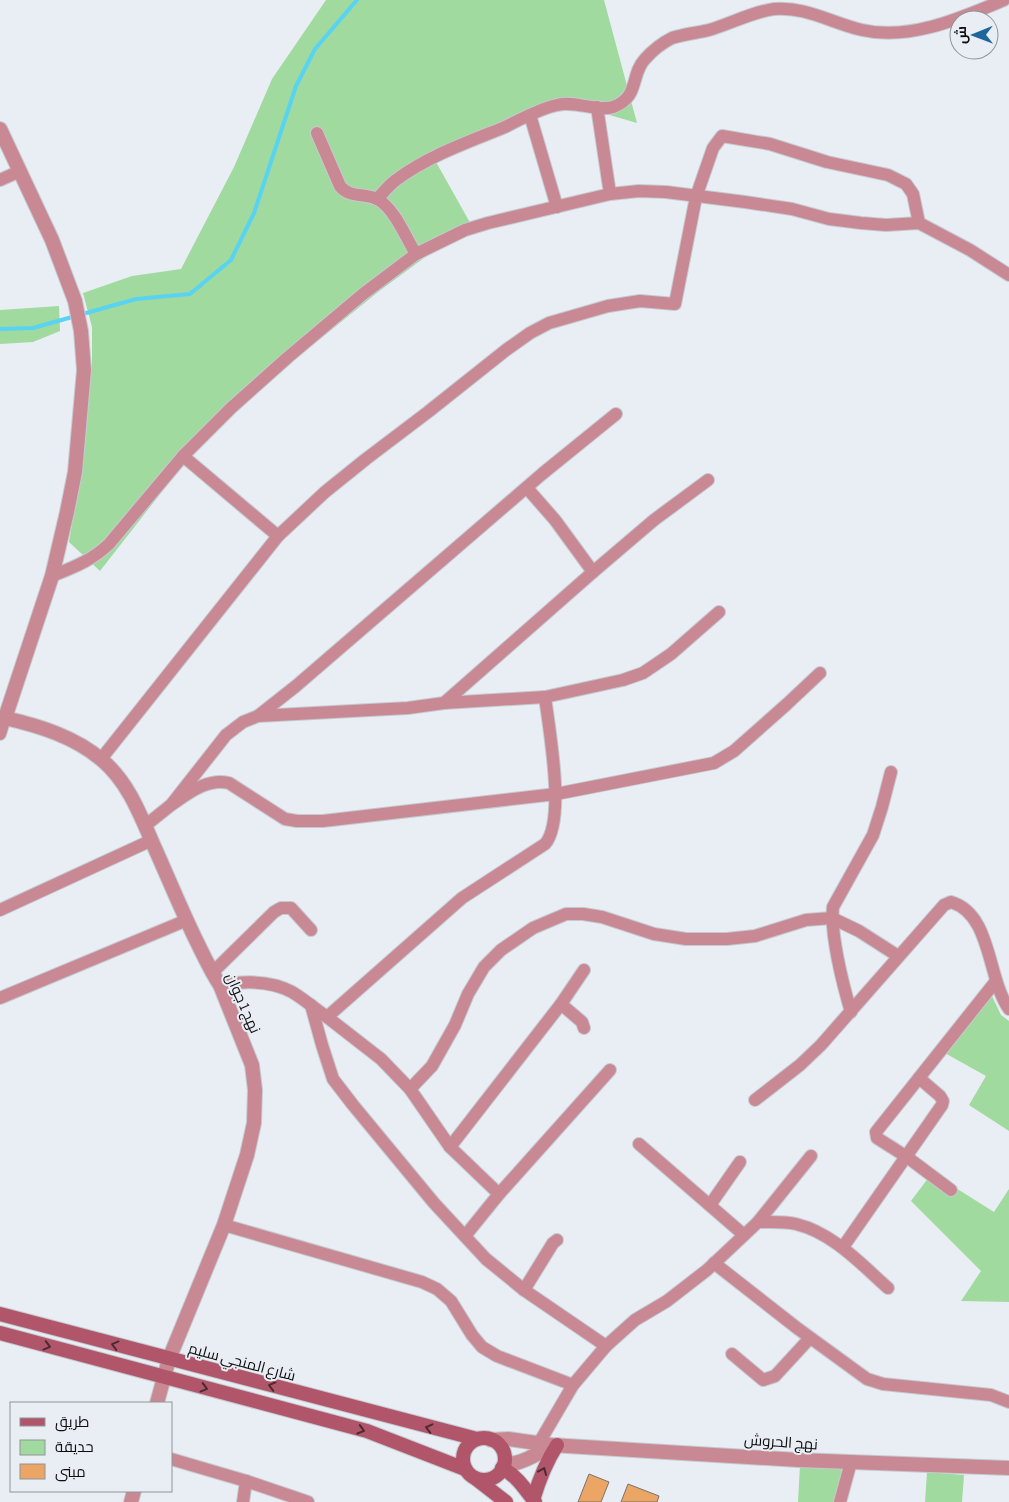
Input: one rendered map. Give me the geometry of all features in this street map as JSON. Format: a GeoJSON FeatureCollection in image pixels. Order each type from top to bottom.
{"type":"FeatureCollection","features":[{"type":"Feature","properties":{"kind":"main road","name":"شارع المنجي سليم"},"geometry":{"type":"LineString","coordinates":[[0,1314],[477,1439]]}},
{"type":"Feature","properties":{"kind":"main road"},"geometry":{"type":"LineString","coordinates":[[0,1334],[367,1431],[470,1473],[487,1480],[499,1474],[503,1467],[504,1459],[501,1447],[487,1438],[477,1439],[469,1444],[464,1451],[463,1460],[470,1473],[506,1502]]}},
{"type":"Feature","properties":{"kind":"main road"},"geometry":{"type":"LineString","coordinates":[[534,1501],[544,1468],[547,1446]]}},
{"type":"Feature","properties":{"kind":"main road"},"geometry":{"type":"LineString","coordinates":[[503,1467],[518,1480],[534,1501]]}},
{"type":"Feature","properties":{"kind":"street"},"geometry":{"type":"LineString","coordinates":[[378,199],[395,181],[433,158],[546,108],[570,103],[596,107],[612,107],[631,95],[643,60],[657,47],[673,38],[709,30],[774,9],[804,12],[862,30],[906,32],[975,12],[1004,0]]}},
{"type":"Feature","properties":{"kind":"street"},"geometry":{"type":"LineString","coordinates":[[596,107],[610,194]]}},
{"type":"Feature","properties":{"kind":"street"},"geometry":{"type":"LineString","coordinates":[[530,115],[557,207]]}},
{"type":"Feature","properties":{"kind":"street"},"geometry":{"type":"LineString","coordinates":[[0,129],[52,240],[75,301],[81,331],[84,370],[74,472],[67,512],[52,576],[29,650],[3,718],[0,734]]}},
{"type":"Feature","properties":{"kind":"street"},"geometry":{"type":"LineString","coordinates":[[317,133],[344,192],[378,199],[389,209],[416,254]]}},
{"type":"Feature","properties":{"kind":"street"},"geometry":{"type":"LineString","coordinates":[[101,759],[278,536],[325,492],[366,459],[530,333],[549,323],[608,306],[640,301],[675,304],[696,197],[713,148],[722,136],[770,144],[827,162],[888,175],[906,184],[913,194],[919,223]]}},
{"type":"Feature","properties":{"kind":"street"},"geometry":{"type":"LineString","coordinates":[[0,180],[20,171]]}},
{"type":"Feature","properties":{"kind":"street"},"geometry":{"type":"LineString","coordinates":[[52,576],[83,564],[97,556],[183,456],[231,408],[363,294],[416,254],[465,230],[488,222],[610,194],[639,191],[666,192],[792,209],[829,219],[860,223],[886,225],[919,223],[970,250],[1009,275]]}},
{"type":"Feature","properties":{"kind":"street"},"geometry":{"type":"LineString","coordinates":[[258,716],[296,686],[526,488],[616,414]]}},
{"type":"Feature","properties":{"kind":"street"},"geometry":{"type":"LineString","coordinates":[[183,456],[278,536]]}},
{"type":"Feature","properties":{"kind":"street"},"geometry":{"type":"LineString","coordinates":[[444,703],[654,520],[708,480]]}},
{"type":"Feature","properties":{"kind":"street"},"geometry":{"type":"LineString","coordinates":[[526,488],[555,520],[593,572]]}},
{"type":"Feature","properties":{"kind":"street"},"geometry":{"type":"LineString","coordinates":[[171,805],[226,735],[242,722],[258,716],[408,708],[444,703],[545,697],[623,680],[643,673],[671,654],[719,612]]}},
{"type":"Feature","properties":{"kind":"street"},"geometry":{"type":"LineString","coordinates":[[146,825],[192,791],[216,781],[229,782],[285,819],[322,821],[556,794],[714,763],[734,751],[820,673]]}},
{"type":"Feature","properties":{"kind":"street"},"geometry":{"type":"LineString","coordinates":[[327,1017],[462,898],[545,844],[551,835],[556,794],[545,697]]}},
{"type":"Feature","properties":{"kind":"street","name":"نهج 1 جوان"},"geometry":{"type":"LineString","coordinates":[[3,718],[39,726],[71,740],[101,759],[124,784],[146,825],[187,920],[212,973],[220,985],[252,1065],[255,1090],[254,1123],[249,1147],[224,1225],[169,1359],[157,1402]]}},
{"type":"Feature","properties":{"kind":"street"},"geometry":{"type":"LineString","coordinates":[[851,1012],[845,993],[832,918],[838,896],[872,835],[891,772]]}},
{"type":"Feature","properties":{"kind":"street"},"geometry":{"type":"LineString","coordinates":[[2,907],[152,840]]}},
{"type":"Feature","properties":{"kind":"street"},"geometry":{"type":"LineString","coordinates":[[755,1100],[800,1065],[821,1045],[944,905],[951,902],[960,904],[982,930],[996,981],[1009,1008]]}},
{"type":"Feature","properties":{"kind":"street"},"geometry":{"type":"LineString","coordinates":[[212,973],[274,912],[281,908],[291,908],[311,930]]}},
{"type":"Feature","properties":{"kind":"street"},"geometry":{"type":"LineString","coordinates":[[410,1089],[432,1066],[468,994],[484,967],[501,950],[533,928],[566,914],[602,917],[654,934],[686,939],[727,939],[756,936],[806,920],[832,918],[859,931],[898,956]]}},
{"type":"Feature","properties":{"kind":"street"},"geometry":{"type":"LineString","coordinates":[[0,998],[187,920]]}},
{"type":"Feature","properties":{"kind":"street"},"geometry":{"type":"LineString","coordinates":[[450,1147],[561,1004],[584,970]]}},
{"type":"Feature","properties":{"kind":"street"},"geometry":{"type":"LineString","coordinates":[[951,1190],[907,1157],[877,1138],[876,1132],[996,981]]}},
{"type":"Feature","properties":{"kind":"street"},"geometry":{"type":"LineString","coordinates":[[220,985],[237,982],[267,983],[291,992],[311,1005],[381,1059],[410,1089],[450,1147],[499,1194]]}},
{"type":"Feature","properties":{"kind":"street"},"geometry":{"type":"LineString","coordinates":[[561,1004],[582,1022],[584,1028]]}},
{"type":"Feature","properties":{"kind":"street"},"geometry":{"type":"LineString","coordinates":[[311,1005],[334,1079],[353,1105],[434,1203],[486,1259],[524,1290],[606,1346]]}},
{"type":"Feature","properties":{"kind":"street"},"geometry":{"type":"LineString","coordinates":[[465,1236],[499,1194],[610,1070]]}},
{"type":"Feature","properties":{"kind":"street"},"geometry":{"type":"LineString","coordinates":[[842,1247],[942,1105],[943,1101],[940,1096],[919,1078]]}},
{"type":"Feature","properties":{"kind":"street"},"geometry":{"type":"LineString","coordinates":[[639,1144],[744,1235]]}},
{"type":"Feature","properties":{"kind":"street"},"geometry":{"type":"LineString","coordinates":[[503,1467],[517,1463],[547,1446],[573,1385],[606,1346],[635,1320],[667,1301],[714,1263],[758,1222],[811,1156]]}},
{"type":"Feature","properties":{"kind":"street"},"geometry":{"type":"LineString","coordinates":[[710,1205],[740,1162]]}},
{"type":"Feature","properties":{"kind":"street"},"geometry":{"type":"LineString","coordinates":[[758,1222],[796,1224],[811,1229],[842,1247],[888,1288]]}},
{"type":"Feature","properties":{"kind":"street"},"geometry":{"type":"LineString","coordinates":[[224,1225],[438,1289],[451,1300],[482,1347],[497,1356],[573,1385]]}},
{"type":"Feature","properties":{"kind":"street"},"geometry":{"type":"LineString","coordinates":[[524,1290],[557,1240]]}},
{"type":"Feature","properties":{"kind":"street"},"geometry":{"type":"LineString","coordinates":[[714,1263],[810,1338],[867,1379],[883,1384],[991,1395],[1009,1402]]}},
{"type":"Feature","properties":{"kind":"street"},"geometry":{"type":"LineString","coordinates":[[732,1354],[763,1380],[769,1379],[810,1338]]}},
{"type":"Feature","properties":{"kind":"street","name":"نهج الحروش"},"geometry":{"type":"LineString","coordinates":[[491,1440],[508,1439],[547,1446],[851,1462],[1009,1468]]}},
{"type":"Feature","properties":{"kind":"street"},"geometry":{"type":"LineString","coordinates":[[172,1459],[246,1481],[300,1501]]}},
{"type":"Feature","properties":{"kind":"street"},"geometry":{"type":"LineString","coordinates":[[840,1502],[851,1462]]}},
{"type":"Feature","properties":{"kind":"street"},"geometry":{"type":"LineString","coordinates":[[243,1502],[246,1481]]}},
{"type":"Feature","properties":{"kind":"green space"},"geometry":{"type":"Polygon","coordinates":[[[326,0],[604,0],[637,123],[582,107],[520,119],[436,162],[473,228],[428,255],[378,292],[283,369],[217,428],[182,466],[100,571],[69,542],[83,455],[92,362],[92,327],[83,293],[132,276],[181,269],[234,167],[272,79],[326,0]]]}},
{"type":"Feature","properties":{"kind":"green space"},"geometry":{"type":"Polygon","coordinates":[[[59,306],[60,331],[33,342],[0,344],[0,310],[59,306]]]}},
{"type":"Feature","properties":{"kind":"green space"},"geometry":{"type":"Polygon","coordinates":[[[990,992],[1001,1015],[1009,1021],[1009,1131],[969,1105],[986,1076],[943,1052],[990,992]]]}},
{"type":"Feature","properties":{"kind":"green space"},"geometry":{"type":"Polygon","coordinates":[[[932,1173],[994,1212],[1009,1189],[1009,1302],[961,1301],[981,1271],[911,1201],[932,1173]]]}},
{"type":"Feature","properties":{"kind":"green space"},"geometry":{"type":"Polygon","coordinates":[[[800,1465],[847,1469],[845,1502],[798,1502],[800,1465]]]}},
{"type":"Feature","properties":{"kind":"green space"},"geometry":{"type":"Polygon","coordinates":[[[927,1472],[964,1475],[962,1502],[925,1502],[927,1472]]]}},
{"type":"Feature","properties":{"kind":"building"},"geometry":{"type":"Polygon","coordinates":[[[589,1474],[609,1482],[601,1502],[578,1502],[589,1474]]]}},
{"type":"Feature","properties":{"kind":"building"},"geometry":{"type":"Polygon","coordinates":[[[628,1484],[659,1496],[657,1502],[621,1502],[628,1484]]]}},
{"type":"Feature","properties":{"kind":"waterway"},"geometry":{"type":"LineString","coordinates":[[0,329],[33,328],[136,299],[190,294],[231,260],[254,213],[296,86],[315,49],[357,0]]}}]}
